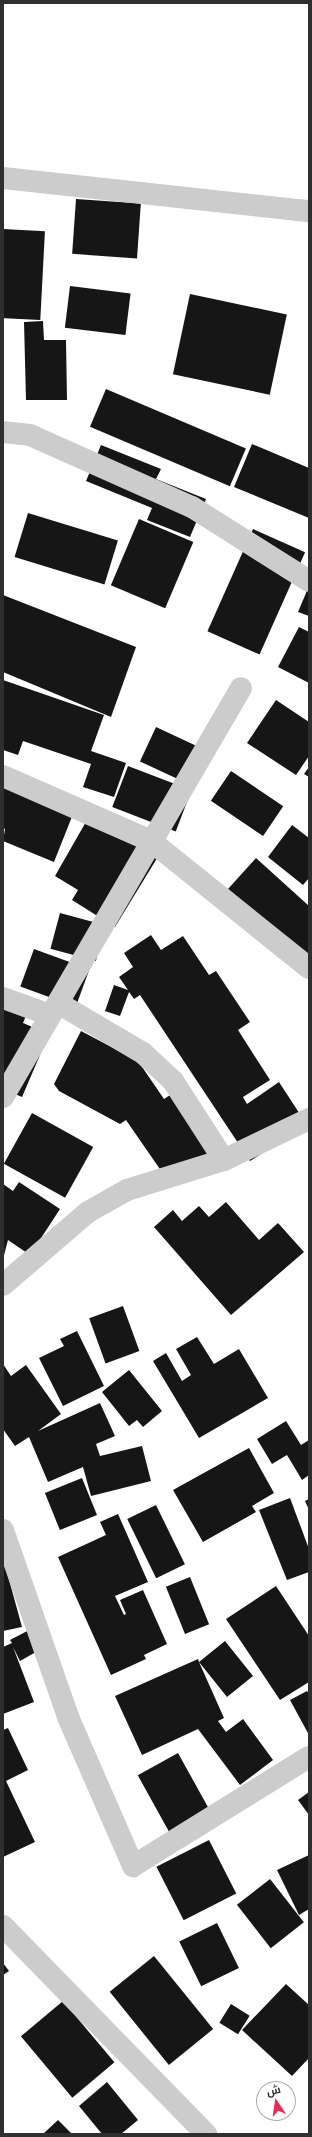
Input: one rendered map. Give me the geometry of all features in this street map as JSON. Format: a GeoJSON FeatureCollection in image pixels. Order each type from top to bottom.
{"type":"FeatureCollection","features":[{"type":"Feature","properties":{"kind":"street"},"geometry":{"type":"LineString","coordinates":[[3,178],[309,211]]}},
{"type":"Feature","properties":{"kind":"street"},"geometry":{"type":"LineString","coordinates":[[3,432],[30,435],[192,507],[309,581]]}},
{"type":"Feature","properties":{"kind":"street"},"geometry":{"type":"LineString","coordinates":[[3,1097],[241,688]]}},
{"type":"Feature","properties":{"kind":"street"},"geometry":{"type":"LineString","coordinates":[[3,776],[151,841],[309,968]]}},
{"type":"Feature","properties":{"kind":"street"},"geometry":{"type":"LineString","coordinates":[[3,998],[54,1009],[142,1053],[173,1081],[224,1160]]}},
{"type":"Feature","properties":{"kind":"street"},"geometry":{"type":"LineString","coordinates":[[3,1285],[88,1212],[127,1190],[224,1160],[306,1125]]}},
{"type":"Feature","properties":{"kind":"street"},"geometry":{"type":"LineString","coordinates":[[3,1530],[68,1717],[133,1866],[309,1757]]}},
{"type":"Feature","properties":{"kind":"street"},"geometry":{"type":"LineString","coordinates":[[3,1926],[206,2134]]}},
{"type":"Feature","properties":{"kind":"building"},"geometry":{"type":"Polygon","coordinates":[[[76,199],[141,204],[137,258],[72,254],[76,199]]]}},
{"type":"Feature","properties":{"kind":"building"},"geometry":{"type":"Polygon","coordinates":[[[3,229],[45,231],[40,320],[3,318],[3,229]]]}},
{"type":"Feature","properties":{"kind":"building"},"geometry":{"type":"Polygon","coordinates":[[[70,286],[131,293],[125,335],[65,328],[70,286]]]}},
{"type":"Feature","properties":{"kind":"building"},"geometry":{"type":"Polygon","coordinates":[[[190,294],[287,315],[270,395],[173,374],[190,294]]]}},
{"type":"Feature","properties":{"kind":"building"},"geometry":{"type":"Polygon","coordinates":[[[43,321],[44,340],[66,340],[67,400],[26,400],[24,322],[43,321]]]}},
{"type":"Feature","properties":{"kind":"building"},"geometry":{"type":"Polygon","coordinates":[[[106,389],[246,448],[230,486],[90,427],[106,389]]]}},
{"type":"Feature","properties":{"kind":"building"},"geometry":{"type":"Polygon","coordinates":[[[252,444],[309,468],[309,518],[234,487],[252,444]]]}},
{"type":"Feature","properties":{"kind":"building"},"geometry":{"type":"Polygon","coordinates":[[[101,445],[161,469],[156,479],[206,499],[190,537],[147,520],[152,508],[86,481],[101,445]]]}},
{"type":"Feature","properties":{"kind":"building"},"geometry":{"type":"Polygon","coordinates":[[[28,513],[118,540],[104,584],[15,557],[28,513]]]}},
{"type":"Feature","properties":{"kind":"building"},"geometry":{"type":"Polygon","coordinates":[[[139,519],[193,542],[165,608],[111,585],[139,519]]]}},
{"type":"Feature","properties":{"kind":"building"},"geometry":{"type":"Polygon","coordinates":[[[253,529],[305,552],[260,655],[207,631],[253,529]]]}},
{"type":"Feature","properties":{"kind":"building"},"geometry":{"type":"Polygon","coordinates":[[[309,586],[309,616],[298,612],[309,586]]]}},
{"type":"Feature","properties":{"kind":"building"},"geometry":{"type":"Polygon","coordinates":[[[3,595],[136,647],[111,717],[3,672],[3,595]]]}},
{"type":"Feature","properties":{"kind":"building"},"geometry":{"type":"Polygon","coordinates":[[[299,627],[309,632],[309,683],[278,667],[299,627]]]}},
{"type":"Feature","properties":{"kind":"building"},"geometry":{"type":"Polygon","coordinates":[[[3,680],[104,715],[91,751],[126,763],[114,797],[83,787],[91,764],[23,741],[18,755],[3,750],[3,680]]]}},
{"type":"Feature","properties":{"kind":"building"},"geometry":{"type":"Polygon","coordinates":[[[276,700],[309,722],[309,756],[296,775],[247,743],[276,700]]]}},
{"type":"Feature","properties":{"kind":"building"},"geometry":{"type":"Polygon","coordinates":[[[156,727],[209,752],[193,786],[140,761],[156,727]]]}},
{"type":"Feature","properties":{"kind":"building"},"geometry":{"type":"Polygon","coordinates":[[[128,766],[191,790],[176,831],[112,807],[128,766]]]}},
{"type":"Feature","properties":{"kind":"building"},"geometry":{"type":"Polygon","coordinates":[[[309,767],[309,777],[304,774],[309,767]]]}},
{"type":"Feature","properties":{"kind":"building"},"geometry":{"type":"Polygon","coordinates":[[[231,771],[283,806],[263,836],[211,801],[231,771]]]}},
{"type":"Feature","properties":{"kind":"building"},"geometry":{"type":"Polygon","coordinates":[[[3,774],[77,804],[54,862],[3,841],[5,829],[3,828],[3,774]]]}},
{"type":"Feature","properties":{"kind":"building"},"geometry":{"type":"Polygon","coordinates":[[[91,813],[159,855],[115,927],[72,900],[78,890],[55,876],[91,813]]]}},
{"type":"Feature","properties":{"kind":"building"},"geometry":{"type":"Polygon","coordinates":[[[292,825],[309,838],[309,878],[303,885],[268,857],[292,825]]]}},
{"type":"Feature","properties":{"kind":"building"},"geometry":{"type":"Polygon","coordinates":[[[256,858],[309,906],[309,959],[228,889],[256,858]]]}},
{"type":"Feature","properties":{"kind":"building"},"geometry":{"type":"Polygon","coordinates":[[[60,913],[105,925],[96,961],[50,949],[60,913]]]}},
{"type":"Feature","properties":{"kind":"building"},"geometry":{"type":"Polygon","coordinates":[[[151,935],[161,950],[183,936],[209,975],[216,971],[250,1022],[238,1030],[270,1080],[243,1097],[247,1104],[279,1082],[307,1125],[250,1161],[140,995],[134,999],[129,992],[120,1016],[105,1011],[114,985],[128,990],[119,977],[133,967],[124,953],[151,935]]]}},
{"type":"Feature","properties":{"kind":"building"},"geometry":{"type":"Polygon","coordinates":[[[34,949],[89,969],[76,1007],[20,987],[34,949]]]}},
{"type":"Feature","properties":{"kind":"building"},"geometry":{"type":"Polygon","coordinates":[[[3,995],[30,1006],[23,1023],[49,1034],[22,1097],[3,1089],[3,995]]]}},
{"type":"Feature","properties":{"kind":"building"},"geometry":{"type":"Polygon","coordinates":[[[81,1031],[138,1061],[164,1099],[178,1090],[221,1151],[164,1175],[126,1120],[120,1124],[59,1091],[54,1084],[81,1031]]]}},
{"type":"Feature","properties":{"kind":"building"},"geometry":{"type":"Polygon","coordinates":[[[32,1113],[93,1147],[65,1198],[4,1164],[32,1113]]]}},
{"type":"Feature","properties":{"kind":"building"},"geometry":{"type":"Polygon","coordinates":[[[19,1182],[60,1209],[30,1255],[8,1240],[3,1259],[3,1184],[13,1191],[19,1182]]]}},
{"type":"Feature","properties":{"kind":"building"},"geometry":{"type":"Polygon","coordinates":[[[226,1202],[259,1240],[278,1223],[304,1252],[231,1315],[154,1227],[173,1210],[182,1221],[199,1206],[209,1217],[226,1202]]]}},
{"type":"Feature","properties":{"kind":"building"},"geometry":{"type":"Polygon","coordinates":[[[123,1306],[139,1351],[106,1363],[89,1318],[123,1306]]]}},
{"type":"Feature","properties":{"kind":"building"},"geometry":{"type":"Polygon","coordinates":[[[77,1331],[104,1386],[63,1406],[39,1358],[64,1346],[60,1339],[77,1331]]]}},
{"type":"Feature","properties":{"kind":"building"},"geometry":{"type":"Polygon","coordinates":[[[197,1337],[214,1364],[239,1349],[268,1398],[199,1438],[153,1361],[166,1353],[182,1381],[191,1375],[176,1349],[197,1337]]]}},
{"type":"Feature","properties":{"kind":"building"},"geometry":{"type":"Polygon","coordinates":[[[3,1364],[11,1376],[26,1365],[61,1414],[38,1431],[100,1403],[115,1436],[96,1444],[100,1456],[142,1446],[151,1481],[91,1496],[83,1467],[48,1482],[29,1437],[15,1446],[3,1429],[3,1364]]]}},
{"type":"Feature","properties":{"kind":"building"},"geometry":{"type":"Polygon","coordinates":[[[129,1370],[162,1411],[143,1427],[137,1420],[129,1426],[102,1392],[129,1370]]]}},
{"type":"Feature","properties":{"kind":"building"},"geometry":{"type":"Polygon","coordinates":[[[286,1421],[301,1445],[309,1440],[309,1475],[302,1480],[287,1455],[272,1464],[257,1439],[286,1421]]]}},
{"type":"Feature","properties":{"kind":"building"},"geometry":{"type":"Polygon","coordinates":[[[249,1448],[274,1493],[252,1506],[256,1512],[203,1542],[173,1490],[249,1448]]]}},
{"type":"Feature","properties":{"kind":"building"},"geometry":{"type":"Polygon","coordinates":[[[82,1478],[97,1515],[60,1530],[45,1493],[82,1478]]]}},
{"type":"Feature","properties":{"kind":"building"},"geometry":{"type":"Polygon","coordinates":[[[290,1498],[309,1549],[309,1572],[287,1580],[259,1510],[290,1498]]]}},
{"type":"Feature","properties":{"kind":"building"},"geometry":{"type":"Polygon","coordinates":[[[309,1499],[309,1510],[305,1501],[309,1499]]]}},
{"type":"Feature","properties":{"kind":"building"},"geometry":{"type":"Polygon","coordinates":[[[156,1505],[185,1564],[156,1578],[127,1519],[156,1505]]]}},
{"type":"Feature","properties":{"kind":"building"},"geometry":{"type":"Polygon","coordinates":[[[118,1514],[148,1582],[115,1596],[124,1615],[126,1614],[120,1600],[143,1590],[167,1644],[144,1655],[146,1659],[111,1675],[58,1557],[106,1535],[100,1522],[118,1514]]]}},
{"type":"Feature","properties":{"kind":"building"},"geometry":{"type":"Polygon","coordinates":[[[3,1536],[5,1565],[22,1627],[3,1631],[3,1536]]]}},
{"type":"Feature","properties":{"kind":"building"},"geometry":{"type":"Polygon","coordinates":[[[190,1577],[209,1624],[185,1634],[166,1587],[190,1577]]]}},
{"type":"Feature","properties":{"kind":"building"},"geometry":{"type":"Polygon","coordinates":[[[276,1586],[309,1636],[309,1682],[280,1700],[226,1619],[276,1586]]]}},
{"type":"Feature","properties":{"kind":"building"},"geometry":{"type":"Polygon","coordinates":[[[33,1628],[43,1648],[20,1661],[13,1647],[34,1702],[3,1714],[3,1647],[12,1643],[10,1640],[33,1628]]]}},
{"type":"Feature","properties":{"kind":"building"},"geometry":{"type":"Polygon","coordinates":[[[225,1641],[253,1676],[227,1697],[199,1662],[225,1641]]]}},
{"type":"Feature","properties":{"kind":"building"},"geometry":{"type":"Polygon","coordinates":[[[198,1659],[224,1718],[218,1721],[226,1732],[243,1719],[273,1760],[240,1785],[198,1729],[142,1755],[115,1696],[198,1659]]]}},
{"type":"Feature","properties":{"kind":"building"},"geometry":{"type":"Polygon","coordinates":[[[307,1691],[309,1694],[309,1735],[290,1700],[307,1691]]]}},
{"type":"Feature","properties":{"kind":"building"},"geometry":{"type":"Polygon","coordinates":[[[8,1728],[28,1770],[6,1781],[35,1842],[3,1857],[3,1730],[8,1728]]]}},
{"type":"Feature","properties":{"kind":"building"},"geometry":{"type":"Polygon","coordinates":[[[178,1753],[214,1818],[174,1840],[138,1775],[178,1753]]]}},
{"type":"Feature","properties":{"kind":"building"},"geometry":{"type":"Polygon","coordinates":[[[309,1792],[309,1815],[298,1800],[309,1792]]]}},
{"type":"Feature","properties":{"kind":"building"},"geometry":{"type":"Polygon","coordinates":[[[209,1840],[236,1893],[184,1920],[156,1867],[209,1840]]]}},
{"type":"Feature","properties":{"kind":"building"},"geometry":{"type":"Polygon","coordinates":[[[309,1855],[309,1909],[299,1915],[277,1870],[309,1855]]]}},
{"type":"Feature","properties":{"kind":"building"},"geometry":{"type":"Polygon","coordinates":[[[270,1879],[304,1922],[271,1948],[237,1905],[270,1879]]]}},
{"type":"Feature","properties":{"kind":"building"},"geometry":{"type":"Polygon","coordinates":[[[217,1923],[239,1968],[201,1986],[179,1941],[217,1923]]]}},
{"type":"Feature","properties":{"kind":"building"},"geometry":{"type":"Polygon","coordinates":[[[154,1956],[213,2029],[169,2065],[110,1992],[154,1956]]]}},
{"type":"Feature","properties":{"kind":"building"},"geometry":{"type":"Polygon","coordinates":[[[3,1963],[9,1971],[3,1975],[3,1963]]]}},
{"type":"Feature","properties":{"kind":"building"},"geometry":{"type":"Polygon","coordinates":[[[286,1984],[309,2005],[309,2058],[292,2076],[242,2030],[286,1984]]]}},
{"type":"Feature","properties":{"kind":"building"},"geometry":{"type":"Polygon","coordinates":[[[63,2001],[114,2062],[72,2098],[21,2036],[63,2001]]]}},
{"type":"Feature","properties":{"kind":"building"},"geometry":{"type":"Polygon","coordinates":[[[231,2004],[250,2016],[238,2034],[219,2023],[231,2004]]]}},
{"type":"Feature","properties":{"kind":"building"},"geometry":{"type":"Polygon","coordinates":[[[107,2082],[138,2120],[121,2134],[102,2134],[79,2106],[107,2082]]]}},
{"type":"Feature","properties":{"kind":"building"},"geometry":{"type":"Polygon","coordinates":[[[58,2120],[72,2134],[43,2134],[58,2120]]]}}]}
